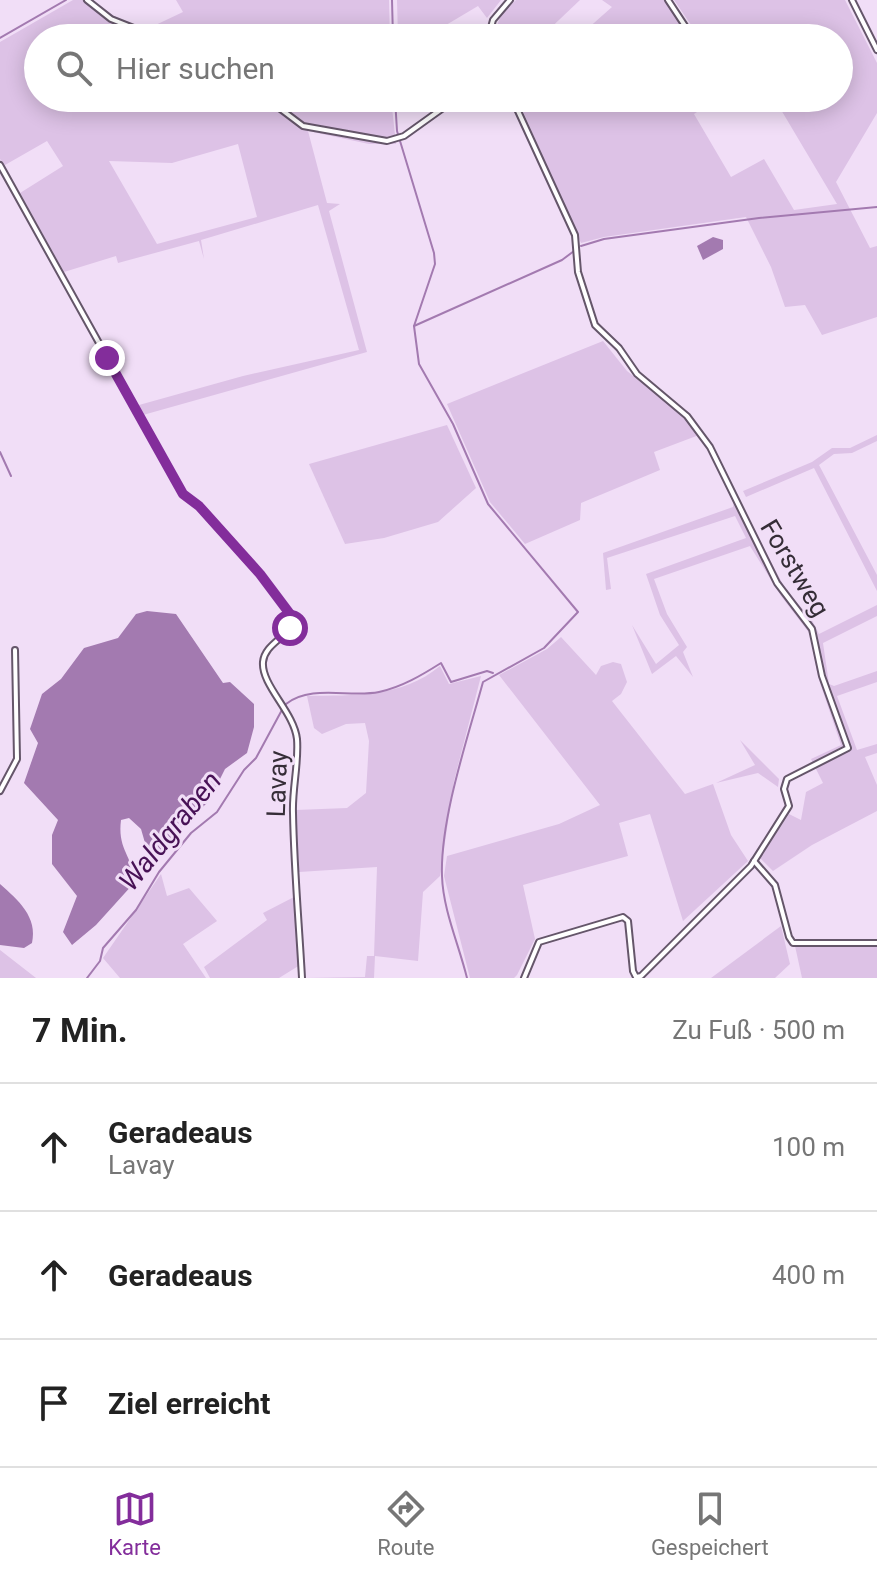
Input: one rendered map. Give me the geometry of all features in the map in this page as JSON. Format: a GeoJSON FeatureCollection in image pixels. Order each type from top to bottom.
{"type":"FeatureCollection","features":[{"type":"Feature","properties":{"kind":"street"},"geometry":{"type":"LineString","coordinates":[[87,0],[111,19],[124,24]]}},
{"type":"Feature","properties":{"kind":"street"},"geometry":{"type":"LineString","coordinates":[[492,24],[510,0]]}},
{"type":"Feature","properties":{"kind":"street"},"geometry":{"type":"LineString","coordinates":[[668,0],[684,24]]}},
{"type":"Feature","properties":{"kind":"street"},"geometry":{"type":"LineString","coordinates":[[852,0],[877,50]]}},
{"type":"Feature","properties":{"kind":"street"},"geometry":{"type":"LineString","coordinates":[[284,112],[303,126],[370,140],[404,136],[437,112]]}},
{"type":"Feature","properties":{"kind":"street","name":"Forstweg"},"geometry":{"type":"LineString","coordinates":[[518,112],[575,235],[578,272],[595,325],[619,348],[631,368],[674,403],[700,432],[777,583],[809,622],[815,636],[822,676],[848,748],[787,779],[784,789],[789,806],[754,861],[646,971],[636,977],[626,917],[539,942],[524,978]]}},
{"type":"Feature","properties":{"kind":"street","name":"Lavay"},"geometry":{"type":"LineString","coordinates":[[0,165],[183,494],[199,506],[260,574],[293,622],[266,653],[263,663],[265,675],[289,713],[297,738],[293,812],[302,978]]}},
{"type":"Feature","properties":{"kind":"street"},"geometry":{"type":"LineString","coordinates":[[0,791],[17,763],[15,650]]}},
{"type":"Feature","properties":{"kind":"street"},"geometry":{"type":"LineString","coordinates":[[754,861],[775,885],[793,943],[877,943]]}},
{"type":"Feature","properties":{"kind":"shaded area"},"geometry":{"type":"Polygon","coordinates":[[[73,0],[92,0],[132,24],[31,24],[73,0]]]}},
{"type":"Feature","properties":{"kind":"shaded area"},"geometry":{"type":"Polygon","coordinates":[[[176,0],[389,0],[390,24],[158,24],[183,12],[176,0]]]}},
{"type":"Feature","properties":{"kind":"shaded area"},"geometry":{"type":"Polygon","coordinates":[[[397,0],[501,0],[487,18],[478,6],[448,24],[398,24],[397,0]]]}},
{"type":"Feature","properties":{"kind":"shaded area"},"geometry":{"type":"Polygon","coordinates":[[[516,0],[580,0],[555,24],[498,24],[501,14],[516,0]]]}},
{"type":"Feature","properties":{"kind":"shaded area"},"geometry":{"type":"Polygon","coordinates":[[[602,0],[664,0],[680,24],[593,24],[612,7],[602,0]]]}},
{"type":"Feature","properties":{"kind":"shaded area"},"geometry":{"type":"Polygon","coordinates":[[[674,0],[845,0],[877,63],[877,113],[836,182],[870,248],[877,246],[877,317],[822,335],[805,305],[785,307],[771,267],[746,217],[581,243],[523,112],[697,112],[694,114],[731,177],[764,159],[794,210],[837,204],[782,112],[853,112],[853,24],[690,24],[674,0]]]}},
{"type":"Feature","properties":{"kind":"shaded area"},"geometry":{"type":"Polygon","coordinates":[[[24,28],[24,112],[393,112],[396,144],[369,144],[308,131],[327,203],[340,204],[329,211],[367,352],[143,415],[139,405],[243,376],[359,350],[318,205],[201,240],[204,259],[199,241],[118,263],[116,256],[64,272],[20,193],[63,166],[47,141],[5,165],[0,159],[0,42],[24,28]],[[238,144],[172,163],[109,161],[157,244],[257,217],[238,144]]]}},
{"type":"Feature","properties":{"kind":"shaded area"},"geometry":{"type":"Polygon","coordinates":[[[603,341],[627,371],[685,417],[699,435],[654,452],[660,470],[581,503],[580,520],[525,544],[490,502],[447,404],[603,341]]]}},
{"type":"Feature","properties":{"kind":"shaded area"},"geometry":{"type":"Polygon","coordinates":[[[447,425],[476,488],[438,522],[384,538],[345,544],[309,464],[447,425]]]}},
{"type":"Feature","properties":{"kind":"shaded area"},"geometry":{"type":"Polygon","coordinates":[[[877,435],[877,441],[852,453],[834,454],[819,465],[877,575],[877,591],[814,468],[746,497],[743,491],[812,462],[832,448],[850,448],[877,435]]]}},
{"type":"Feature","properties":{"kind":"shaded area"},"geometry":{"type":"Polygon","coordinates":[[[735,494],[787,592],[811,618],[819,634],[877,605],[877,616],[823,643],[829,684],[834,686],[877,671],[877,682],[837,696],[857,750],[877,744],[877,753],[865,757],[877,785],[877,811],[812,845],[773,871],[760,858],[789,814],[801,820],[806,792],[823,783],[811,759],[841,745],[818,677],[810,634],[781,596],[750,546],[654,579],[667,614],[687,647],[683,652],[693,677],[676,656],[652,674],[632,625],[656,664],[679,645],[660,615],[646,574],[746,538],[735,516],[607,558],[611,589],[606,590],[603,553],[733,507],[735,494]]]}},
{"type":"Feature","properties":{"kind":"shaded area"},"geometry":{"type":"Polygon","coordinates":[[[561,637],[596,675],[601,666],[613,662],[621,664],[627,682],[621,694],[612,701],[685,794],[713,784],[731,835],[748,861],[683,921],[650,814],[619,823],[628,856],[523,885],[535,939],[517,975],[514,978],[470,978],[444,876],[447,856],[559,824],[600,805],[499,675],[547,649],[561,637]]]}},
{"type":"Feature","properties":{"kind":"shaded area"},"geometry":{"type":"Polygon","coordinates":[[[440,666],[449,684],[481,676],[454,781],[440,876],[423,892],[418,961],[375,956],[374,978],[306,978],[365,977],[367,956],[374,956],[377,867],[299,872],[296,810],[347,808],[366,793],[369,741],[365,723],[346,724],[322,734],[314,728],[307,696],[376,693],[410,684],[440,666]]]}},
{"type":"Feature","properties":{"kind":"shaded area"},"geometry":{"type":"Polygon","coordinates":[[[740,740],[779,779],[778,787],[758,773],[716,783],[755,765],[740,740]]]}},
{"type":"Feature","properties":{"kind":"shaded area"},"geometry":{"type":"Polygon","coordinates":[[[161,874],[167,896],[189,888],[217,921],[183,944],[206,978],[120,978],[103,958],[161,874]]]}},
{"type":"Feature","properties":{"kind":"shaded area"},"geometry":{"type":"Polygon","coordinates":[[[294,897],[300,965],[279,978],[210,978],[204,967],[267,920],[263,913],[294,897]]]}},
{"type":"Feature","properties":{"kind":"shaded area"},"geometry":{"type":"Polygon","coordinates":[[[781,926],[790,964],[775,978],[711,978],[781,926]]]}},
{"type":"Feature","properties":{"kind":"shaded area"},"geometry":{"type":"Polygon","coordinates":[[[795,946],[877,946],[877,978],[802,978],[795,946]]]}},
{"type":"Feature","properties":{"kind":"shaded area"},"geometry":{"type":"Polygon","coordinates":[[[0,950],[36,978],[0,978],[0,950]]]}},
{"type":"Feature","properties":{"kind":"water"},"geometry":{"type":"Polygon","coordinates":[[[713,237],[723,240],[723,249],[703,260],[697,246],[713,237]]]}},
{"type":"Feature","properties":{"kind":"water"},"geometry":{"type":"Polygon","coordinates":[[[147,611],[176,614],[223,683],[230,682],[254,704],[254,727],[247,753],[225,769],[209,801],[175,834],[152,867],[141,829],[129,818],[121,820],[121,839],[134,883],[96,925],[72,945],[63,932],[77,896],[52,864],[52,835],[58,820],[24,783],[38,743],[30,729],[42,694],[61,679],[84,648],[118,638],[136,614],[147,611]]]}},
{"type":"Feature","properties":{"kind":"water"},"geometry":{"type":"Polygon","coordinates":[[[0,884],[20,903],[32,925],[32,943],[24,948],[0,945],[0,884]]]}},
{"type":"Feature","properties":{"kind":"waterway"},"geometry":{"type":"LineString","coordinates":[[24,24],[66,0]]}},
{"type":"Feature","properties":{"kind":"waterway"},"geometry":{"type":"LineString","coordinates":[[392,0],[393,24]]}},
{"type":"Feature","properties":{"kind":"waterway"},"geometry":{"type":"LineString","coordinates":[[0,38],[24,24]]}},
{"type":"Feature","properties":{"kind":"waterway"},"geometry":{"type":"LineString","coordinates":[[396,112],[397,131],[434,253],[435,264],[414,326],[419,364],[453,424],[488,504],[578,612],[544,648],[483,682],[456,778],[443,854],[445,902],[467,978]]}},
{"type":"Feature","properties":{"kind":"waterway"},"geometry":{"type":"LineString","coordinates":[[581,246],[604,239],[759,218],[877,207]]}},
{"type":"Feature","properties":{"kind":"waterway"},"geometry":{"type":"LineString","coordinates":[[414,326],[562,260],[574,251]]}},
{"type":"Feature","properties":{"kind":"waterway"},"geometry":{"type":"LineString","coordinates":[[0,452],[11,476]]}},
{"type":"Feature","properties":{"kind":"waterway","name":"Waldgraben"},"geometry":{"type":"LineString","coordinates":[[286,704],[296,698],[319,693],[387,690],[441,663],[451,682],[487,671],[493,673]]}},
{"type":"Feature","properties":{"kind":"waterway","name":"Waldgraben"},"geometry":{"type":"LineString","coordinates":[[87,978],[100,961],[103,948],[136,910],[159,872],[191,833],[217,812],[244,770],[256,758],[283,708]]}},
{"type":"Feature","properties":{"kind":"route"},"geometry":{"type":"LineString","coordinates":[[107,358],[183,494],[199,506],[274,590],[293,618],[290,628]]}}]}
